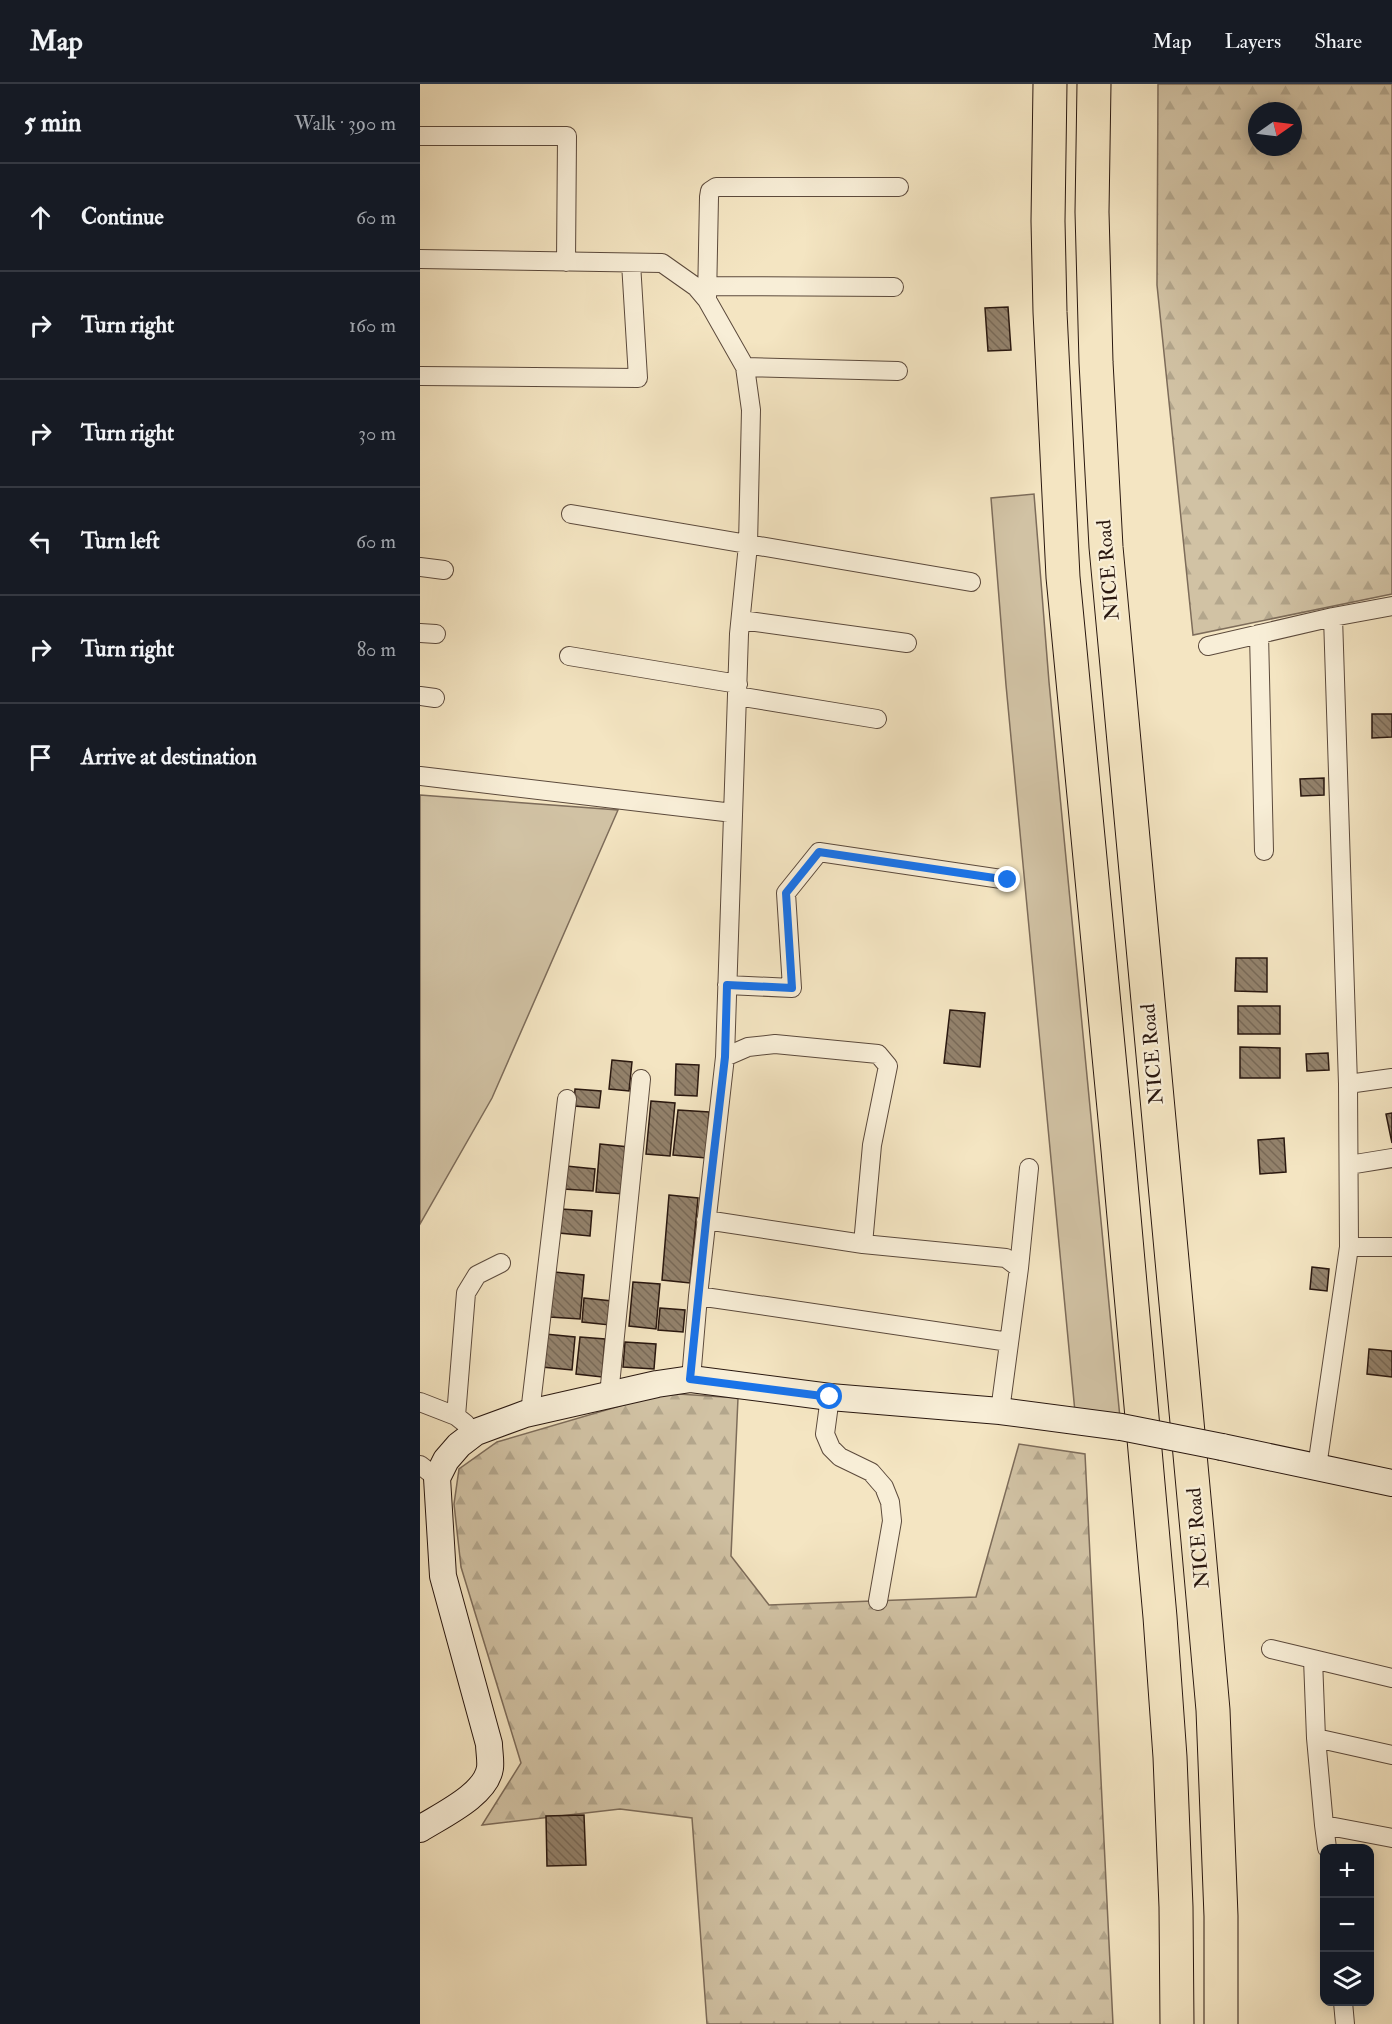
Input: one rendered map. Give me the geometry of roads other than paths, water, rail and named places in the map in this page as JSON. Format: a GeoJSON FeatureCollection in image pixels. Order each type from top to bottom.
{"type":"FeatureCollection","features":[{"type":"Feature","properties":{"kind":"highway"},"geometry":{"type":"LineString","coordinates":[[1050,84],[1048,221],[1050,312],[1063,577],[1160,1617],[1170,1757],[1176,1907],[1177,2024]]}},
{"type":"Feature","properties":{"kind":"highway","name":"NICE Road"},"geometry":{"type":"LineString","coordinates":[[1094,84],[1092,212],[1106,547],[1213,1710],[1221,1916],[1221,2024]]}},
{"type":"Feature","properties":{"kind":"street"},"geometry":{"type":"LineString","coordinates":[[420,136],[567,136],[566,262]]}},
{"type":"Feature","properties":{"kind":"street"},"geometry":{"type":"LineString","coordinates":[[690,1379],[725,1057],[741,620],[748,544],[751,410],[745,367],[707,293],[709,197],[710,192],[716,187],[899,186]]}},
{"type":"Feature","properties":{"kind":"street"},"geometry":{"type":"LineString","coordinates":[[420,259],[662,263],[707,293],[894,287]]}},
{"type":"Feature","properties":{"kind":"street"},"geometry":{"type":"LineString","coordinates":[[420,376],[638,378],[631,263]]}},
{"type":"Feature","properties":{"kind":"street"},"geometry":{"type":"LineString","coordinates":[[745,367],[898,370]]}},
{"type":"Feature","properties":{"kind":"street"},"geometry":{"type":"LineString","coordinates":[[571,514],[971,582]]}},
{"type":"Feature","properties":{"kind":"street"},"geometry":{"type":"LineString","coordinates":[[420,567],[444,570]]}},
{"type":"Feature","properties":{"kind":"street"},"geometry":{"type":"LineString","coordinates":[[1208,646],[1392,606]]}},
{"type":"Feature","properties":{"kind":"street"},"geometry":{"type":"LineString","coordinates":[[1317,1467],[1349,1247],[1348,1084],[1333,617]]}},
{"type":"Feature","properties":{"kind":"street"},"geometry":{"type":"LineString","coordinates":[[741,620],[907,643]]}},
{"type":"Feature","properties":{"kind":"street"},"geometry":{"type":"LineString","coordinates":[[1259,634],[1264,851]]}},
{"type":"Feature","properties":{"kind":"street"},"geometry":{"type":"LineString","coordinates":[[569,656],[877,719]]}},
{"type":"Feature","properties":{"kind":"street"},"geometry":{"type":"LineString","coordinates":[[420,776],[733,813]]}},
{"type":"Feature","properties":{"kind":"street"},"geometry":{"type":"LineString","coordinates":[[727,985],[792,988],[786,893],[819,852],[1008,880]]}},
{"type":"Feature","properties":{"kind":"street"},"geometry":{"type":"LineString","coordinates":[[725,1057],[748,1047],[775,1044],[878,1054],[888,1066],[872,1145],[863,1244]]}},
{"type":"Feature","properties":{"kind":"street"},"geometry":{"type":"LineString","coordinates":[[1348,1084],[1392,1078]]}},
{"type":"Feature","properties":{"kind":"street"},"geometry":{"type":"LineString","coordinates":[[609,1395],[641,1079]]}},
{"type":"Feature","properties":{"kind":"street"},"geometry":{"type":"LineString","coordinates":[[530,1413],[567,1099]]}},
{"type":"Feature","properties":{"kind":"street"},"geometry":{"type":"LineString","coordinates":[[1349,1165],[1392,1158]]}},
{"type":"Feature","properties":{"kind":"street"},"geometry":{"type":"LineString","coordinates":[[1000,1411],[1019,1268],[1029,1168]]}},
{"type":"Feature","properties":{"kind":"street"},"geometry":{"type":"LineString","coordinates":[[706,1221],[863,1244],[1006,1258],[1019,1268]]}},
{"type":"Feature","properties":{"kind":"street"},"geometry":{"type":"LineString","coordinates":[[1349,1247],[1392,1247]]}},
{"type":"Feature","properties":{"kind":"street"},"geometry":{"type":"LineString","coordinates":[[456,1416],[466,1293],[477,1275],[501,1263]]}},
{"type":"Feature","properties":{"kind":"street"},"geometry":{"type":"LineString","coordinates":[[698,1296],[1009,1342]]}},
{"type":"Feature","properties":{"kind":"street"},"geometry":{"type":"LineString","coordinates":[[420,1828],[480,1790],[490,1769],[489,1744],[443,1576],[428,1471],[446,1460],[459,1445],[476,1432],[530,1413],[657,1384],[690,1379],[830,1397],[1000,1411],[1121,1428],[1391,1480]]}},
{"type":"Feature","properties":{"kind":"street"},"geometry":{"type":"LineString","coordinates":[[830,1397],[825,1434],[831,1448],[840,1457],[871,1472],[884,1487],[890,1502],[892,1521],[878,1601]]}},
{"type":"Feature","properties":{"kind":"street"},"geometry":{"type":"LineString","coordinates":[[420,1402],[456,1416],[476,1432]]}},
{"type":"Feature","properties":{"kind":"street"},"geometry":{"type":"LineString","coordinates":[[1271,1649],[1392,1678]]}},
{"type":"Feature","properties":{"kind":"street"},"geometry":{"type":"LineString","coordinates":[[1313,1659],[1316,1738],[1326,1844]]}},
{"type":"Feature","properties":{"kind":"street"},"geometry":{"type":"LineString","coordinates":[[1316,1738],[1392,1755]]}},
{"type":"Feature","properties":{"kind":"street"},"geometry":{"type":"LineString","coordinates":[[1324,1825],[1392,1838]]}},
{"type":"Feature","properties":{"kind":"street"},"geometry":{"type":"LineString","coordinates":[[1343,2006],[1345,2024]]}}]}
